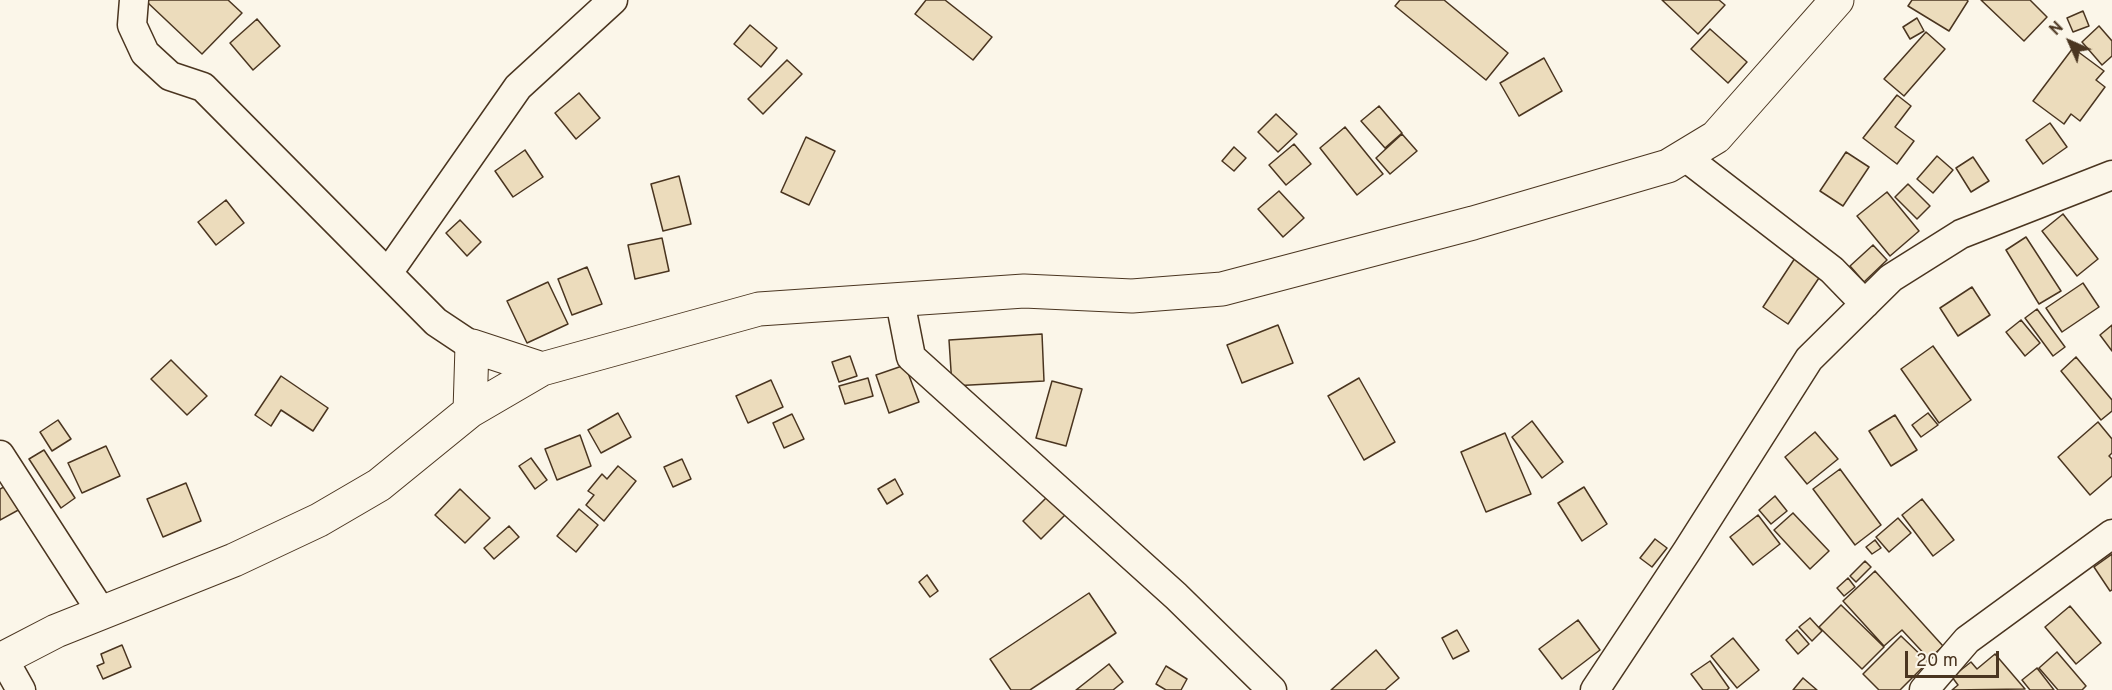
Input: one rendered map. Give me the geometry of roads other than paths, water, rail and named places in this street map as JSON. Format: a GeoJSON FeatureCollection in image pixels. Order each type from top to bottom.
{"type":"FeatureCollection","features":[{"type":"Feature","properties":{"kind":"street"},"geometry":{"type":"LineString","coordinates":[[134,0],[132,25],[145,53],[170,76],[203,87],[436,322],[472,346],[542,369]]}},
{"type":"Feature","properties":{"kind":"street"},"geometry":{"type":"LineString","coordinates":[[387,273],[519,87],[614,0]]}},
{"type":"Feature","properties":{"kind":"street"},"geometry":{"type":"LineString","coordinates":[[21,690],[2,659],[56,631],[234,560],[319,520],[379,485],[470,411],[542,369],[759,309],[1024,291],[1132,296],[1222,289],[1483,220],[1668,166],[1716,137],[1837,0]]}},
{"type":"Feature","properties":{"kind":"street"},"geometry":{"type":"LineString","coordinates":[[1684,156],[1832,270],[1865,304]]}},
{"type":"Feature","properties":{"kind":"street"},"geometry":{"type":"LineString","coordinates":[[1595,690],[1688,551],[1809,359],[1891,278],[1961,234],[2112,175]]}},
{"type":"Feature","properties":{"kind":"street"},"geometry":{"type":"LineString","coordinates":[[900,301],[911,357],[1167,589],[1272,690]]}},
{"type":"Feature","properties":{"kind":"street"},"geometry":{"type":"LineString","coordinates":[[470,411],[472,346]]}},
{"type":"Feature","properties":{"kind":"street"},"geometry":{"type":"LineString","coordinates":[[0,455],[102,613]]}},
{"type":"Feature","properties":{"kind":"street"},"geometry":{"type":"LineString","coordinates":[[1924,690],[1967,640],[2112,534]]}}]}
